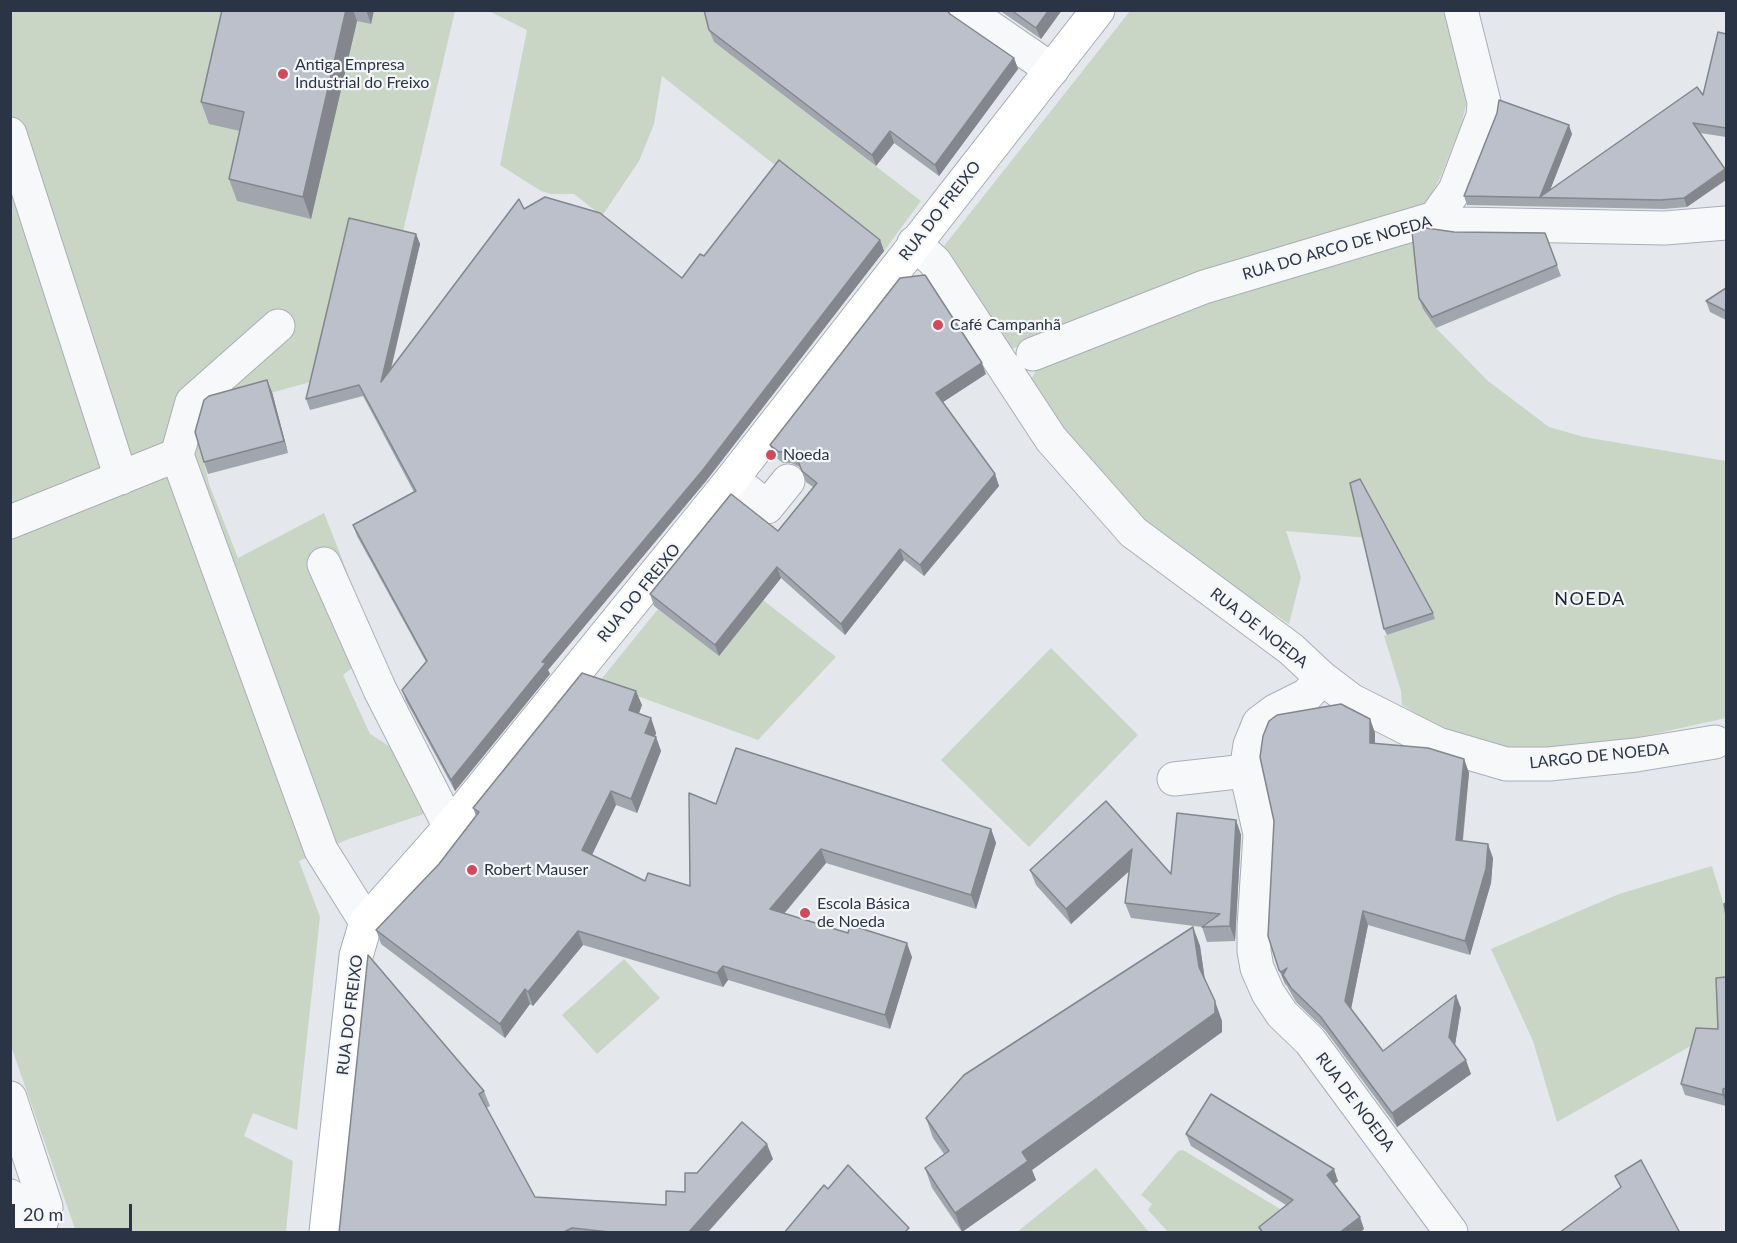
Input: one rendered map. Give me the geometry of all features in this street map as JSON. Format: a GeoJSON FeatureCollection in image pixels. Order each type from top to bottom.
{"type":"FeatureCollection","features":[{"type":"Feature","properties":{"kind":"main road","name":"RUA DO FREIXO"},"geometry":{"type":"LineString","coordinates":[[326,1233],[356,956],[366,922],[450,827],[732,479],[1098,10]]}},
{"type":"Feature","properties":{"kind":"street"},"geometry":{"type":"LineString","coordinates":[[965,10],[1052,70]]}},
{"type":"Feature","properties":{"kind":"street"},"geometry":{"type":"LineString","coordinates":[[1435,218],[1455,190],[1483,116],[1484,102],[1461,10]]}},
{"type":"Feature","properties":{"kind":"street"},"geometry":{"type":"LineString","coordinates":[[10,134],[121,478]]}},
{"type":"Feature","properties":{"kind":"street","name":"RUA DO ARCO DE NOEDA"},"geometry":{"type":"LineString","coordinates":[[1019,360],[1204,287],[1435,218],[1458,224],[1665,228],[1726,223]]}},
{"type":"Feature","properties":{"kind":"street","name":"RUA DE NOEDA"},"geometry":{"type":"LineString","coordinates":[[914,243],[935,262],[1019,360],[1051,439],[1133,532],[1291,649],[1322,678],[1307,695],[1275,711],[1259,723],[1250,745],[1246,771],[1260,834],[1254,951],[1268,993],[1282,1014],[1310,1041],[1451,1233]]}},
{"type":"Feature","properties":{"kind":"street"},"geometry":{"type":"LineString","coordinates":[[278,326],[192,402],[177,454],[321,850],[366,922]]}},
{"type":"Feature","properties":{"kind":"street"},"geometry":{"type":"LineString","coordinates":[[10,522],[177,454]]}},
{"type":"Feature","properties":{"kind":"street"},"geometry":{"type":"LineString","coordinates":[[732,479],[768,507],[788,481]]}},
{"type":"Feature","properties":{"kind":"street"},"geometry":{"type":"LineString","coordinates":[[324,564],[380,690],[450,827]]}},
{"type":"Feature","properties":{"kind":"street","name":"LARGO DE NOEDA"},"geometry":{"type":"LineString","coordinates":[[1322,678],[1351,700],[1438,744],[1506,764],[1549,764],[1635,755],[1715,742]]}},
{"type":"Feature","properties":{"kind":"street"},"geometry":{"type":"LineString","coordinates":[[1174,780],[1246,771]]}},
{"type":"Feature","properties":{"kind":"street"},"geometry":{"type":"LineString","coordinates":[[10,1098],[46,1207],[38,1233]]}},
{"type":"Feature","properties":{"kind":"street"},"geometry":{"type":"LineString","coordinates":[[10,1196],[26,1233]]}},
{"type":"Feature","properties":{"kind":"green space"},"geometry":{"type":"Polygon","coordinates":[[[10,11],[455,11],[401,240],[318,380],[207,410],[199,441],[209,484],[238,558],[324,513],[377,648],[343,675],[370,734],[405,756],[430,812],[346,840],[299,861],[320,917],[297,1130],[253,1113],[244,1136],[293,1161],[286,1232],[76,1232],[11,1046],[10,11]]]}},
{"type":"Feature","properties":{"kind":"green space"},"geometry":{"type":"Polygon","coordinates":[[[489,11],[704,11],[714,42],[921,201],[884,251],[662,76],[654,124],[639,161],[602,216],[574,194],[551,194],[541,191],[500,165],[527,30],[489,11]]]}},
{"type":"Feature","properties":{"kind":"green space"},"geometry":{"type":"Polygon","coordinates":[[[1130,11],[1449,11],[1468,97],[1461,125],[1440,178],[1421,213],[1201,276],[1009,350],[944,246],[1130,11]]]}},
{"type":"Feature","properties":{"kind":"green space"},"geometry":{"type":"Polygon","coordinates":[[[1416,239],[1436,328],[1488,381],[1549,427],[1584,437],[1726,461],[1726,718],[1622,741],[1526,753],[1447,732],[1402,705],[1401,691],[1384,636],[1435,619],[1392,540],[1286,531],[1301,577],[1289,624],[1138,523],[1079,457],[1030,381],[1040,364],[1209,296],[1416,239]]]}},
{"type":"Feature","properties":{"kind":"green space"},"geometry":{"type":"Polygon","coordinates":[[[763,600],[836,657],[758,740],[599,682],[658,609],[719,656],[763,600]]]}},
{"type":"Feature","properties":{"kind":"green space"},"geometry":{"type":"Polygon","coordinates":[[[1051,648],[1138,735],[1029,847],[941,760],[1051,648]]]}},
{"type":"Feature","properties":{"kind":"green space"},"geometry":{"type":"Polygon","coordinates":[[[1712,866],[1726,912],[1726,1026],[1557,1122],[1533,1041],[1491,949],[1619,894],[1712,866]]]}},
{"type":"Feature","properties":{"kind":"green space"},"geometry":{"type":"Polygon","coordinates":[[[624,959],[660,998],[597,1054],[562,1015],[624,959]]]}},
{"type":"Feature","properties":{"kind":"green space"},"geometry":{"type":"Polygon","coordinates":[[[1183,1150],[1285,1212],[1262,1232],[1168,1232],[1148,1210],[1152,1204],[1141,1195],[1178,1151],[1183,1150]]]}},
{"type":"Feature","properties":{"kind":"green space"},"geometry":{"type":"Polygon","coordinates":[[[1096,1168],[1149,1232],[1017,1232],[1096,1168]]]}},
{"type":"Feature","properties":{"kind":"building","name":"Antiga Empresa Industrial do Freixo"},"geometry":{"type":"Polygon","coordinates":[[[222,10],[346,10],[303,197],[229,179],[244,112],[201,102],[222,10]]]}},
{"type":"Feature","properties":{"kind":"building"},"geometry":{"type":"Polygon","coordinates":[[[704,10],[947,10],[1014,58],[935,165],[890,131],[872,155],[709,30],[704,10]]]}},
{"type":"Feature","properties":{"kind":"building"},"geometry":{"type":"Polygon","coordinates":[[[1011,10],[1049,10],[1036,28],[1011,10]]]}},
{"type":"Feature","properties":{"kind":"building"},"geometry":{"type":"Polygon","coordinates":[[[1718,32],[1726,34],[1726,128],[1693,123],[1725,169],[1684,198],[1661,200],[1464,196],[1497,113],[1499,100],[1569,125],[1540,197],[1697,87],[1703,95],[1718,32]]]}},
{"type":"Feature","properties":{"kind":"building"},"geometry":{"type":"Polygon","coordinates":[[[779,160],[880,240],[702,471],[542,662],[546,663],[451,780],[402,690],[427,661],[353,525],[416,491],[359,385],[306,399],[349,218],[416,234],[381,382],[519,199],[524,209],[545,197],[600,213],[682,278],[700,254],[704,256],[779,160]]]}},
{"type":"Feature","properties":{"kind":"building"},"geometry":{"type":"Polygon","coordinates":[[[1426,228],[1454,232],[1545,233],[1557,265],[1432,317],[1419,298],[1412,232],[1426,228]]]}},
{"type":"Feature","properties":{"kind":"building"},"geometry":{"type":"Polygon","coordinates":[[[925,275],[982,363],[936,393],[995,474],[920,565],[900,549],[841,624],[777,567],[715,645],[650,594],[731,494],[778,531],[817,483],[802,471],[796,456],[787,451],[779,452],[770,445],[900,278],[925,275]]]}},
{"type":"Feature","properties":{"kind":"building"},"geometry":{"type":"Polygon","coordinates":[[[1726,288],[1726,311],[1706,301],[1726,288]]]}},
{"type":"Feature","properties":{"kind":"building"},"geometry":{"type":"Polygon","coordinates":[[[267,380],[284,441],[204,462],[195,432],[204,400],[209,396],[267,380]]]}},
{"type":"Feature","properties":{"kind":"building"},"geometry":{"type":"Polygon","coordinates":[[[1360,479],[1433,613],[1384,629],[1350,483],[1360,479]]]}},
{"type":"Feature","properties":{"kind":"building"},"geometry":{"type":"Polygon","coordinates":[[[582,673],[636,691],[629,710],[651,718],[645,733],[656,737],[631,799],[611,791],[582,850],[645,881],[648,873],[690,886],[689,793],[716,804],[736,748],[991,829],[971,895],[821,849],[770,909],[848,933],[850,925],[907,943],[885,1015],[723,966],[717,973],[578,931],[528,992],[525,989],[500,1024],[376,930],[439,864],[479,812],[473,808],[582,673]]]}},
{"type":"Feature","properties":{"kind":"building"},"geometry":{"type":"Polygon","coordinates":[[[1341,704],[1370,719],[1370,743],[1428,748],[1464,759],[1456,840],[1488,844],[1486,869],[1465,941],[1363,911],[1345,1001],[1383,1051],[1456,995],[1449,1037],[1466,1060],[1392,1113],[1320,1016],[1291,988],[1283,975],[1287,968],[1281,972],[1279,970],[1268,936],[1274,821],[1260,757],[1263,736],[1269,721],[1277,715],[1341,704]]]}},
{"type":"Feature","properties":{"kind":"building"},"geometry":{"type":"Polygon","coordinates":[[[1106,801],[1171,874],[1177,813],[1236,820],[1230,926],[1202,927],[1220,914],[1125,903],[1132,849],[1066,909],[1030,870],[1106,801]]]}},
{"type":"Feature","properties":{"kind":"building"},"geometry":{"type":"Polygon","coordinates":[[[1193,927],[1199,967],[1215,1001],[1215,1013],[1022,1152],[1028,1161],[955,1213],[925,1168],[949,1151],[926,1118],[964,1075],[1193,927]]]}},
{"type":"Feature","properties":{"kind":"building"},"geometry":{"type":"Polygon","coordinates":[[[368,955],[484,1091],[479,1094],[535,1197],[666,1205],[666,1191],[685,1192],[685,1173],[697,1173],[742,1122],[767,1144],[688,1233],[619,1233],[572,1228],[562,1233],[339,1233],[368,955]]]}},
{"type":"Feature","properties":{"kind":"building"},"geometry":{"type":"Polygon","coordinates":[[[1726,977],[1726,1088],[1723,1089],[1723,1095],[1681,1084],[1696,1028],[1718,1029],[1716,978],[1726,977]]]}},
{"type":"Feature","properties":{"kind":"building"},"geometry":{"type":"Polygon","coordinates":[[[1211,1094],[1334,1169],[1327,1175],[1360,1217],[1339,1233],[1263,1233],[1259,1227],[1293,1200],[1186,1134],[1211,1094]]]}},
{"type":"Feature","properties":{"kind":"building"},"geometry":{"type":"Polygon","coordinates":[[[1641,1160],[1680,1233],[1559,1233],[1621,1187],[1615,1176],[1641,1160]]]}},
{"type":"Feature","properties":{"kind":"building"},"geometry":{"type":"Polygon","coordinates":[[[848,1165],[909,1228],[904,1233],[784,1233],[824,1185],[828,1189],[848,1165]]]}},
{"type":"Feature","properties":{"kind":"place","name":"Antiga Empresa Industrial do Freixo"},"geometry":{"type":"Point","coordinates":[283,74]}},
{"type":"Feature","properties":{"kind":"place","name":"Café Campanhã"},"geometry":{"type":"Point","coordinates":[938,325]}},
{"type":"Feature","properties":{"kind":"place","name":"Noeda"},"geometry":{"type":"Point","coordinates":[771,455]}},
{"type":"Feature","properties":{"kind":"place","name":"Robert Mauser"},"geometry":{"type":"Point","coordinates":[472,870]}},
{"type":"Feature","properties":{"kind":"place","name":"Escola Básica de Noeda"},"geometry":{"type":"Point","coordinates":[805,913]}},
{"type":"Feature","properties":{"kind":"district","name":"NOEDA"},"geometry":{"type":"Point","coordinates":[1590,599]}}]}
